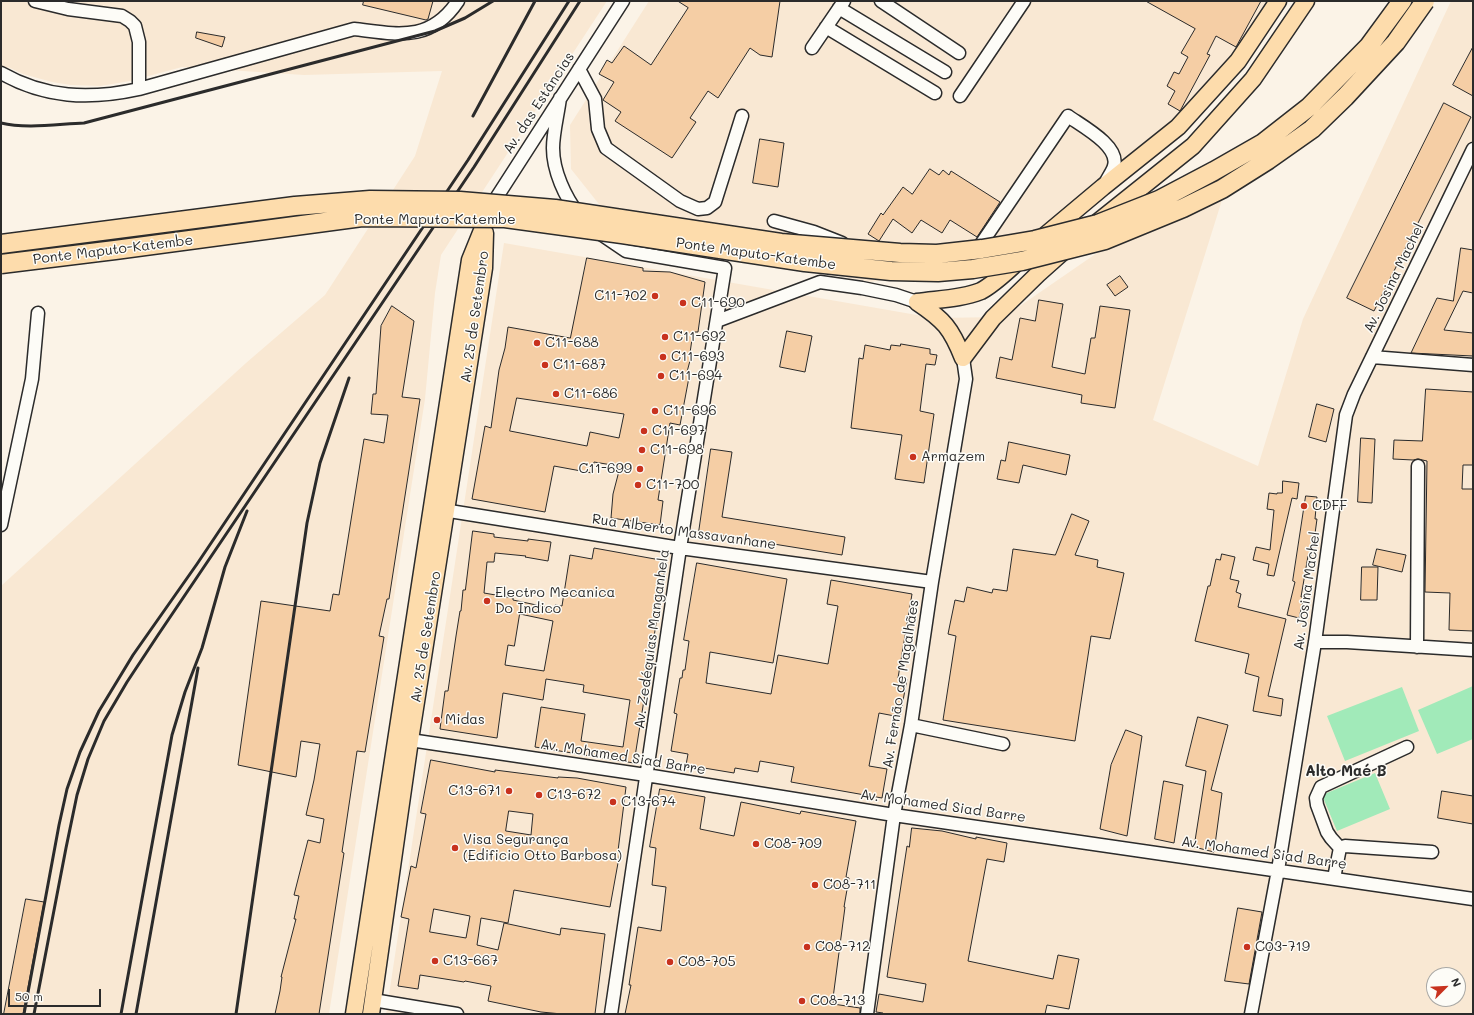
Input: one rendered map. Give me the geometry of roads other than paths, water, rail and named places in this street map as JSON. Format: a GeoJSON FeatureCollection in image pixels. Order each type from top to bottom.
{"type":"FeatureCollection","features":[{"type":"Feature","properties":{"kind":"highway","name":"Ponte Maputo-Katembe"},"geometry":{"type":"LineString","coordinates":[[1,244],[295,206],[370,200],[460,201],[555,208],[781,243],[900,253],[937,254],[982,249],[1035,240],[1098,224],[1158,200],[1214,171],[1263,143],[1309,107],[1369,46],[1402,1]]}},
{"type":"Feature","properties":{"kind":"highway","name":"Ponte Maputo-Katembe"},"geometry":{"type":"LineString","coordinates":[[1,264],[362,217],[505,218],[805,262],[891,271],[938,272],[973,269],[1022,261],[1105,240],[1183,208],[1222,189],[1268,160],[1312,129],[1345,97],[1396,42],[1425,1]]}},
{"type":"Feature","properties":{"kind":"main road"},"geometry":{"type":"LineString","coordinates":[[917,302],[964,296],[981,290],[999,278],[1023,257],[1035,244],[1178,127],[1238,61],[1278,1]]}},
{"type":"Feature","properties":{"kind":"main road"},"geometry":{"type":"LineString","coordinates":[[963,358],[992,318],[1020,291],[1116,207],[1193,146],[1253,79],[1306,1]]}},
{"type":"Feature","properties":{"kind":"main road","name":"Av. 25 de Setembro"},"geometry":{"type":"LineString","coordinates":[[354,1014],[395,737],[484,268],[485,223]]}},
{"type":"Feature","properties":{"kind":"main road"},"geometry":{"type":"LineString","coordinates":[[917,302],[935,314],[947,326],[954,337],[963,358]]}},
{"type":"Feature","properties":{"kind":"main road","name":"Av. 25 de Setembro"},"geometry":{"type":"LineString","coordinates":[[372,1007],[410,740],[439,510]]}},
{"type":"Feature","properties":{"kind":"street"},"geometry":{"type":"LineString","coordinates":[[35,1],[68,9],[122,16],[130,21],[135,26],[139,42],[138,89]]}},
{"type":"Feature","properties":{"kind":"street"},"geometry":{"type":"LineString","coordinates":[[1,73],[18,83],[33,88],[66,94],[117,94],[354,29],[387,33],[412,33],[427,29],[443,18],[458,1]]}},
{"type":"Feature","properties":{"kind":"street","name":"Av. das Estâncias"},"geometry":{"type":"LineString","coordinates":[[485,223],[493,203],[623,1]]}},
{"type":"Feature","properties":{"kind":"street"},"geometry":{"type":"LineString","coordinates":[[881,1],[959,52]]}},
{"type":"Feature","properties":{"kind":"street"},"geometry":{"type":"LineString","coordinates":[[960,96],[1024,1]]}},
{"type":"Feature","properties":{"kind":"street"},"geometry":{"type":"LineString","coordinates":[[812,48],[842,4],[944,72]]}},
{"type":"Feature","properties":{"kind":"street"},"geometry":{"type":"LineString","coordinates":[[826,26],[935,93]]}},
{"type":"Feature","properties":{"kind":"street"},"geometry":{"type":"LineString","coordinates":[[579,69],[595,99],[598,129],[606,148],[680,201],[698,209],[707,208],[715,202],[742,116]]}},
{"type":"Feature","properties":{"kind":"street","name":"Av. Zedéquias Manganhela"},"geometry":{"type":"LineString","coordinates":[[560,98],[553,147],[554,164],[564,189],[574,208],[588,226],[626,251],[726,268],[680,548],[611,1014]]}},
{"type":"Feature","properties":{"kind":"street"},"geometry":{"type":"LineString","coordinates":[[774,221],[814,232],[894,264],[938,263],[976,253],[1068,116],[1105,143],[1113,152],[1115,165],[1103,187]]}},
{"type":"Feature","properties":{"kind":"street","name":"Av. Josina Machel"},"geometry":{"type":"LineString","coordinates":[[1251,1014],[1278,870],[1316,642],[1346,415],[1349,404],[1473,149]]}},
{"type":"Feature","properties":{"kind":"street"},"geometry":{"type":"LineString","coordinates":[[717,321],[820,282],[896,295],[917,302]]}},
{"type":"Feature","properties":{"kind":"street"},"geometry":{"type":"LineString","coordinates":[[1,525],[32,379],[38,313]]}},
{"type":"Feature","properties":{"kind":"street"},"geometry":{"type":"LineString","coordinates":[[1372,357],[1473,365]]}},
{"type":"Feature","properties":{"kind":"street","name":"Av. Fernão de Magalhães"},"geometry":{"type":"LineString","coordinates":[[867,1014],[894,815],[911,725],[932,582],[966,379],[963,358]]}},
{"type":"Feature","properties":{"kind":"street"},"geometry":{"type":"LineString","coordinates":[[1417,647],[1418,466]]}},
{"type":"Feature","properties":{"kind":"street","name":"Rua Alberto Massavanhane"},"geometry":{"type":"LineString","coordinates":[[439,510],[680,548],[932,582]]}},
{"type":"Feature","properties":{"kind":"street"},"geometry":{"type":"LineString","coordinates":[[1316,642],[1347,642],[1473,650]]}},
{"type":"Feature","properties":{"kind":"street"},"geometry":{"type":"LineString","coordinates":[[911,725],[1003,744]]}},
{"type":"Feature","properties":{"kind":"street","name":"Av. Mohamed Siad Barre"},"geometry":{"type":"LineString","coordinates":[[410,740],[646,775],[894,815],[1473,899]]}},
{"type":"Feature","properties":{"kind":"street"},"geometry":{"type":"LineString","coordinates":[[1340,848],[1330,838],[1317,804],[1316,798],[1321,787],[1407,747]]}},
{"type":"Feature","properties":{"kind":"street"},"geometry":{"type":"LineString","coordinates":[[1340,848],[1345,846],[1432,852]]}},
{"type":"Feature","properties":{"kind":"street"},"geometry":{"type":"LineString","coordinates":[[1334,878],[1340,848]]}},
{"type":"Feature","properties":{"kind":"street"},"geometry":{"type":"LineString","coordinates":[[372,1007],[457,1014]]}},
{"type":"Feature","properties":{"kind":"railway"},"geometry":{"type":"LineString","coordinates":[[1,123],[21,126],[84,123],[435,31],[465,18],[493,1]]}},
{"type":"Feature","properties":{"kind":"railway"},"geometry":{"type":"LineString","coordinates":[[473,116],[535,1]]}},
{"type":"Feature","properties":{"kind":"railway"},"geometry":{"type":"LineString","coordinates":[[24,1014],[67,789],[80,752],[99,711],[133,655],[197,564],[468,160],[569,1]]}},
{"type":"Feature","properties":{"kind":"railway"},"geometry":{"type":"LineString","coordinates":[[34,1014],[77,795],[88,759],[104,721],[127,682],[158,635],[474,167],[580,1]]}},
{"type":"Feature","properties":{"kind":"railway"},"geometry":{"type":"LineString","coordinates":[[236,1014],[307,523],[320,463],[349,378]]}},
{"type":"Feature","properties":{"kind":"railway"},"geometry":{"type":"LineString","coordinates":[[121,1014],[172,735],[185,692],[202,648],[225,567],[247,511]]}},
{"type":"Feature","properties":{"kind":"railway"},"geometry":{"type":"LineString","coordinates":[[136,1014],[198,668]]}},
{"type":"Feature","properties":{"kind":"place","name":"C11-702"},"geometry":{"type":"Point","coordinates":[655,296]}},
{"type":"Feature","properties":{"kind":"place","name":"C11-690"},"geometry":{"type":"Point","coordinates":[683,303]}},
{"type":"Feature","properties":{"kind":"place","name":"C11-692"},"geometry":{"type":"Point","coordinates":[665,337]}},
{"type":"Feature","properties":{"kind":"place","name":"C11-688"},"geometry":{"type":"Point","coordinates":[537,343]}},
{"type":"Feature","properties":{"kind":"place","name":"C11-693"},"geometry":{"type":"Point","coordinates":[663,357]}},
{"type":"Feature","properties":{"kind":"place","name":"C11-687"},"geometry":{"type":"Point","coordinates":[545,365]}},
{"type":"Feature","properties":{"kind":"place","name":"C11-694"},"geometry":{"type":"Point","coordinates":[661,376]}},
{"type":"Feature","properties":{"kind":"place","name":"C11-686"},"geometry":{"type":"Point","coordinates":[556,394]}},
{"type":"Feature","properties":{"kind":"place","name":"C11-696"},"geometry":{"type":"Point","coordinates":[655,411]}},
{"type":"Feature","properties":{"kind":"place","name":"C11-697"},"geometry":{"type":"Point","coordinates":[644,431]}},
{"type":"Feature","properties":{"kind":"place","name":"C11-698"},"geometry":{"type":"Point","coordinates":[642,450]}},
{"type":"Feature","properties":{"kind":"place","name":"Armazem"},"geometry":{"type":"Point","coordinates":[913,457]}},
{"type":"Feature","properties":{"kind":"place","name":"C11-699"},"geometry":{"type":"Point","coordinates":[640,469]}},
{"type":"Feature","properties":{"kind":"place","name":"C11-700"},"geometry":{"type":"Point","coordinates":[638,485]}},
{"type":"Feature","properties":{"kind":"place","name":"CDFF"},"geometry":{"type":"Point","coordinates":[1304,506]}},
{"type":"Feature","properties":{"kind":"place","name":"Electro Mecanica Do Indico"},"geometry":{"type":"Point","coordinates":[487,601]}},
{"type":"Feature","properties":{"kind":"place","name":"Midas"},"geometry":{"type":"Point","coordinates":[437,720]}},
{"type":"Feature","properties":{"kind":"place","name":"C13-671"},"geometry":{"type":"Point","coordinates":[509,791]}},
{"type":"Feature","properties":{"kind":"place","name":"C13-672"},"geometry":{"type":"Point","coordinates":[539,795]}},
{"type":"Feature","properties":{"kind":"place","name":"C13-674"},"geometry":{"type":"Point","coordinates":[613,802]}},
{"type":"Feature","properties":{"kind":"place","name":"C08-709"},"geometry":{"type":"Point","coordinates":[756,844]}},
{"type":"Feature","properties":{"kind":"place","name":"Visa Segurança (Edificio Otto Barbosa)"},"geometry":{"type":"Point","coordinates":[455,848]}},
{"type":"Feature","properties":{"kind":"place","name":"C08-711"},"geometry":{"type":"Point","coordinates":[815,885]}},
{"type":"Feature","properties":{"kind":"place","name":"C08-712"},"geometry":{"type":"Point","coordinates":[807,947]}},
{"type":"Feature","properties":{"kind":"place","name":"C03-719"},"geometry":{"type":"Point","coordinates":[1247,947]}},
{"type":"Feature","properties":{"kind":"place","name":"C13-667"},"geometry":{"type":"Point","coordinates":[435,961]}},
{"type":"Feature","properties":{"kind":"place","name":"C08-705"},"geometry":{"type":"Point","coordinates":[670,962]}},
{"type":"Feature","properties":{"kind":"place","name":"C08-713"},"geometry":{"type":"Point","coordinates":[802,1001]}},
{"type":"Feature","properties":{"kind":"district","name":"Alto Maé B"},"geometry":{"type":"Point","coordinates":[1346,771]}}]}
